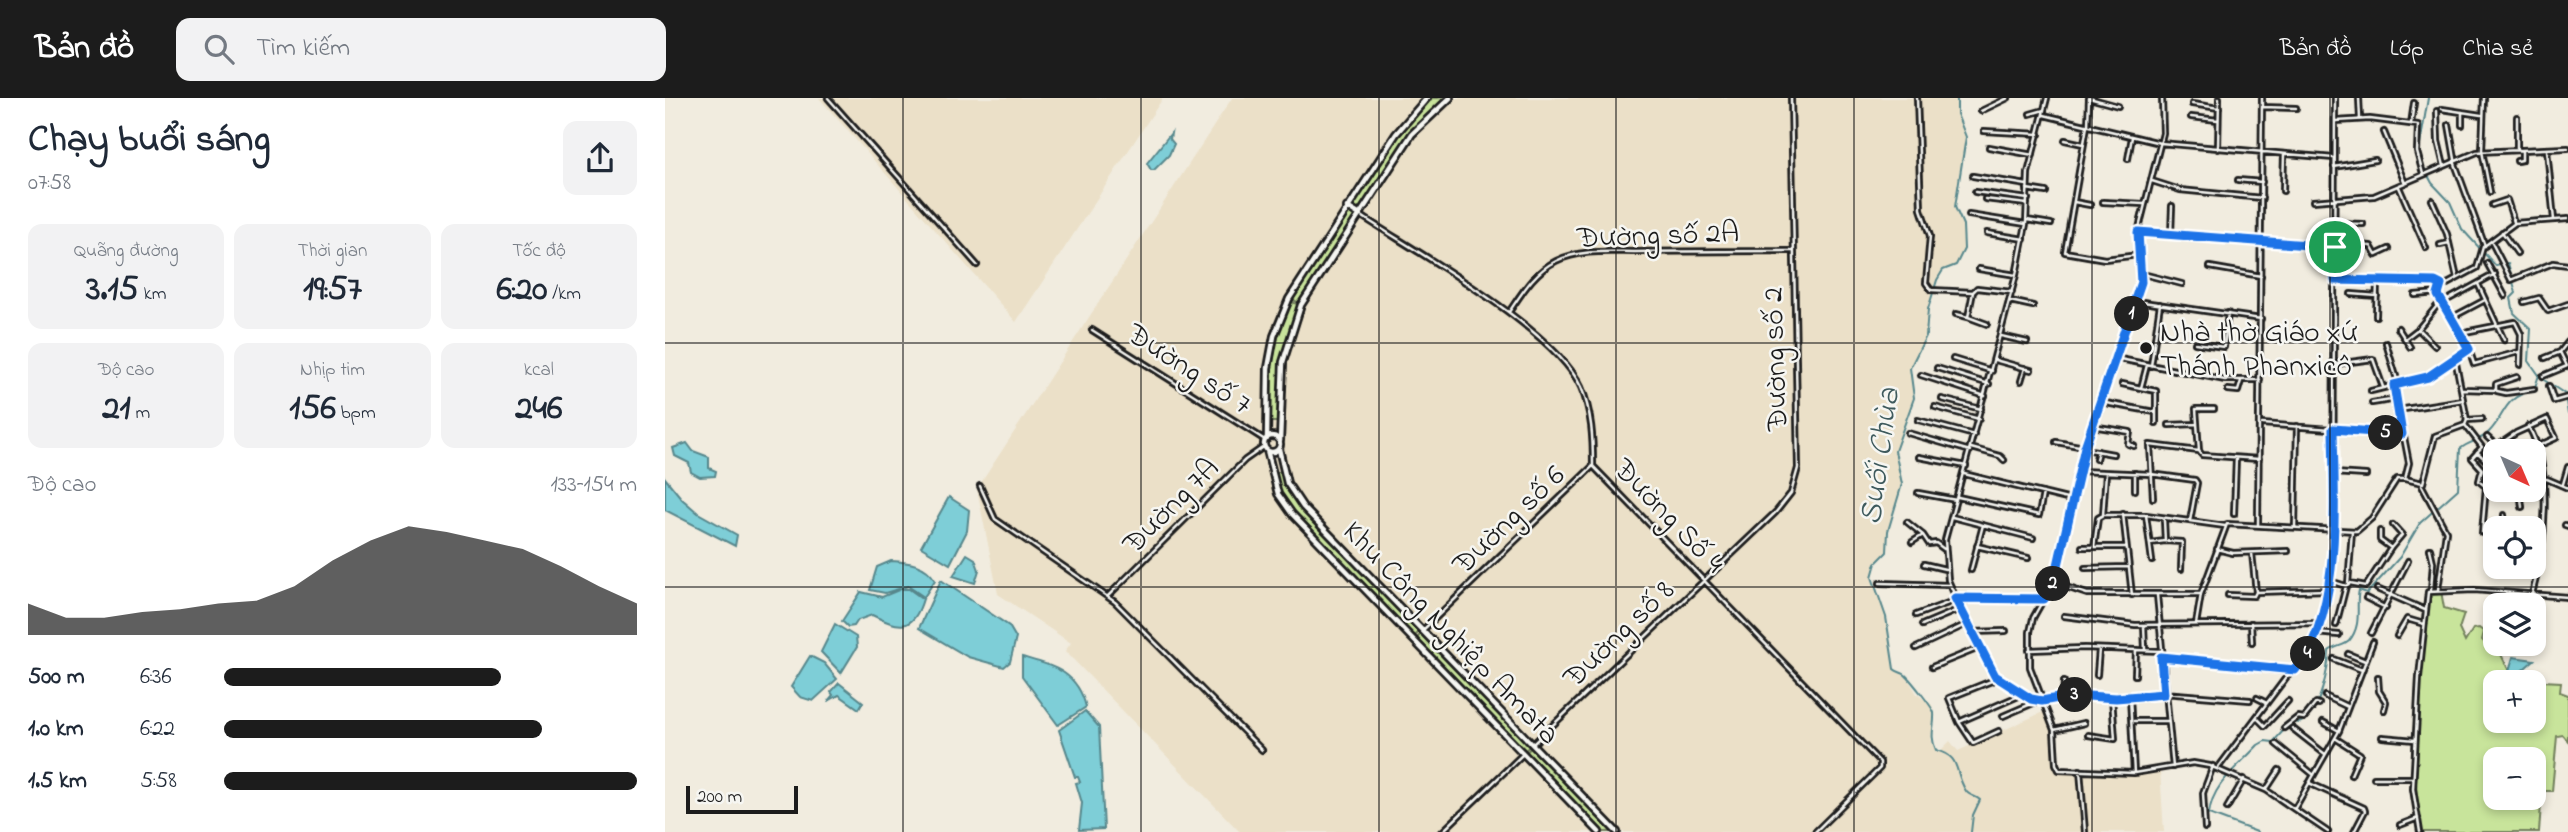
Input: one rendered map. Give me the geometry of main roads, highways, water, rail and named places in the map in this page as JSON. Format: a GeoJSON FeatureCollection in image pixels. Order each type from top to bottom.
{"type":"FeatureCollection","features":[{"type":"Feature","properties":{"kind":"water"},"geometry":{"type":"Polygon","coordinates":[[[1171,133],[1170,139],[1174,144],[1169,155],[1151,170],[1147,163],[1171,133]]]}},
{"type":"Feature","properties":{"kind":"water"},"geometry":{"type":"Polygon","coordinates":[[[687,443],[693,451],[709,457],[709,468],[716,471],[715,476],[700,477],[691,472],[689,463],[675,456],[673,448],[687,443]]]}},
{"type":"Feature","properties":{"kind":"water"},"geometry":{"type":"Polygon","coordinates":[[[665,478],[698,513],[737,535],[735,546],[665,510],[665,478]]]}},
{"type":"Feature","properties":{"kind":"water"},"geometry":{"type":"Polygon","coordinates":[[[949,497],[969,510],[967,531],[950,564],[921,547],[949,497]]]}},
{"type":"Feature","properties":{"kind":"water"},"geometry":{"type":"Polygon","coordinates":[[[967,554],[975,559],[979,570],[975,583],[953,576],[967,554]]]}},
{"type":"Feature","properties":{"kind":"water"},"geometry":{"type":"Polygon","coordinates":[[[891,561],[916,565],[927,570],[935,580],[924,597],[908,586],[885,593],[870,590],[877,567],[891,561]]]}},
{"type":"Feature","properties":{"kind":"water"},"geometry":{"type":"Polygon","coordinates":[[[941,580],[1009,626],[1016,638],[1010,662],[1004,667],[968,657],[919,628],[941,580]]]}},
{"type":"Feature","properties":{"kind":"water"},"geometry":{"type":"Polygon","coordinates":[[[901,589],[909,589],[923,599],[915,618],[910,622],[897,625],[872,615],[858,620],[854,626],[848,627],[842,621],[861,592],[882,597],[901,589]]]}},
{"type":"Feature","properties":{"kind":"water"},"geometry":{"type":"Polygon","coordinates":[[[835,624],[856,637],[857,647],[841,673],[821,652],[835,624]]]}},
{"type":"Feature","properties":{"kind":"water"},"geometry":{"type":"Polygon","coordinates":[[[810,656],[824,663],[837,679],[813,701],[800,697],[791,687],[810,656]]]}},
{"type":"Feature","properties":{"kind":"water"},"geometry":{"type":"Polygon","coordinates":[[[1022,657],[1053,667],[1070,678],[1077,685],[1086,707],[1058,725],[1022,676],[1022,657]]]}},
{"type":"Feature","properties":{"kind":"water"},"geometry":{"type":"Polygon","coordinates":[[[2513,657],[2534,660],[2523,670],[2509,670],[2513,657]]]}},
{"type":"Feature","properties":{"kind":"water"},"geometry":{"type":"Polygon","coordinates":[[[839,683],[863,702],[859,709],[839,695],[828,701],[833,695],[831,692],[839,683]]]}},
{"type":"Feature","properties":{"kind":"water"},"geometry":{"type":"Polygon","coordinates":[[[1085,711],[1099,727],[1104,829],[1079,830],[1082,803],[1076,783],[1080,782],[1078,777],[1075,777],[1059,730],[1085,711]]]}},
{"type":"Feature","properties":{"kind":"waterway","name":"Suối Chùa"},"geometry":{"type":"LineString","coordinates":[[1957,98],[1957,114],[1966,137],[1955,207],[1963,225],[1964,249],[1956,265],[1943,270],[1937,280],[1928,309],[1926,336],[1910,368],[1914,398],[1895,451],[1902,484],[1888,531],[1887,552],[1876,563],[1872,577],[1886,617],[1894,669],[1906,676],[1930,706],[1934,713],[1933,735],[1936,750],[1950,756],[1966,791],[1980,800],[1973,815],[1971,832]]}},
{"type":"Feature","properties":{"kind":"waterway"},"geometry":{"type":"LineString","coordinates":[[2428,98],[2419,151],[2423,166],[2432,183],[2450,202],[2462,229],[2496,266],[2508,263],[2516,293],[2511,298],[2514,313],[2531,329],[2529,361],[2541,378],[2565,394],[2568,414]]}},
{"type":"Feature","properties":{"kind":"waterway"},"geometry":{"type":"LineString","coordinates":[[2257,832],[2209,814],[2215,794],[2234,769],[2258,745],[2265,741],[2273,742],[2290,724],[2301,722],[2315,708],[2322,689],[2329,651],[2349,641],[2356,628],[2359,590],[2367,593],[2371,589],[2400,557],[2420,523],[2458,489],[2460,449],[2486,435],[2510,402],[2534,390],[2539,375]]}},
{"type":"Feature","properties":{"kind":"place","name":"Nhà thờ Giáo xứ Thánh Phanxicô"},"geometry":{"type":"Point","coordinates":[2146,348]}}]}
